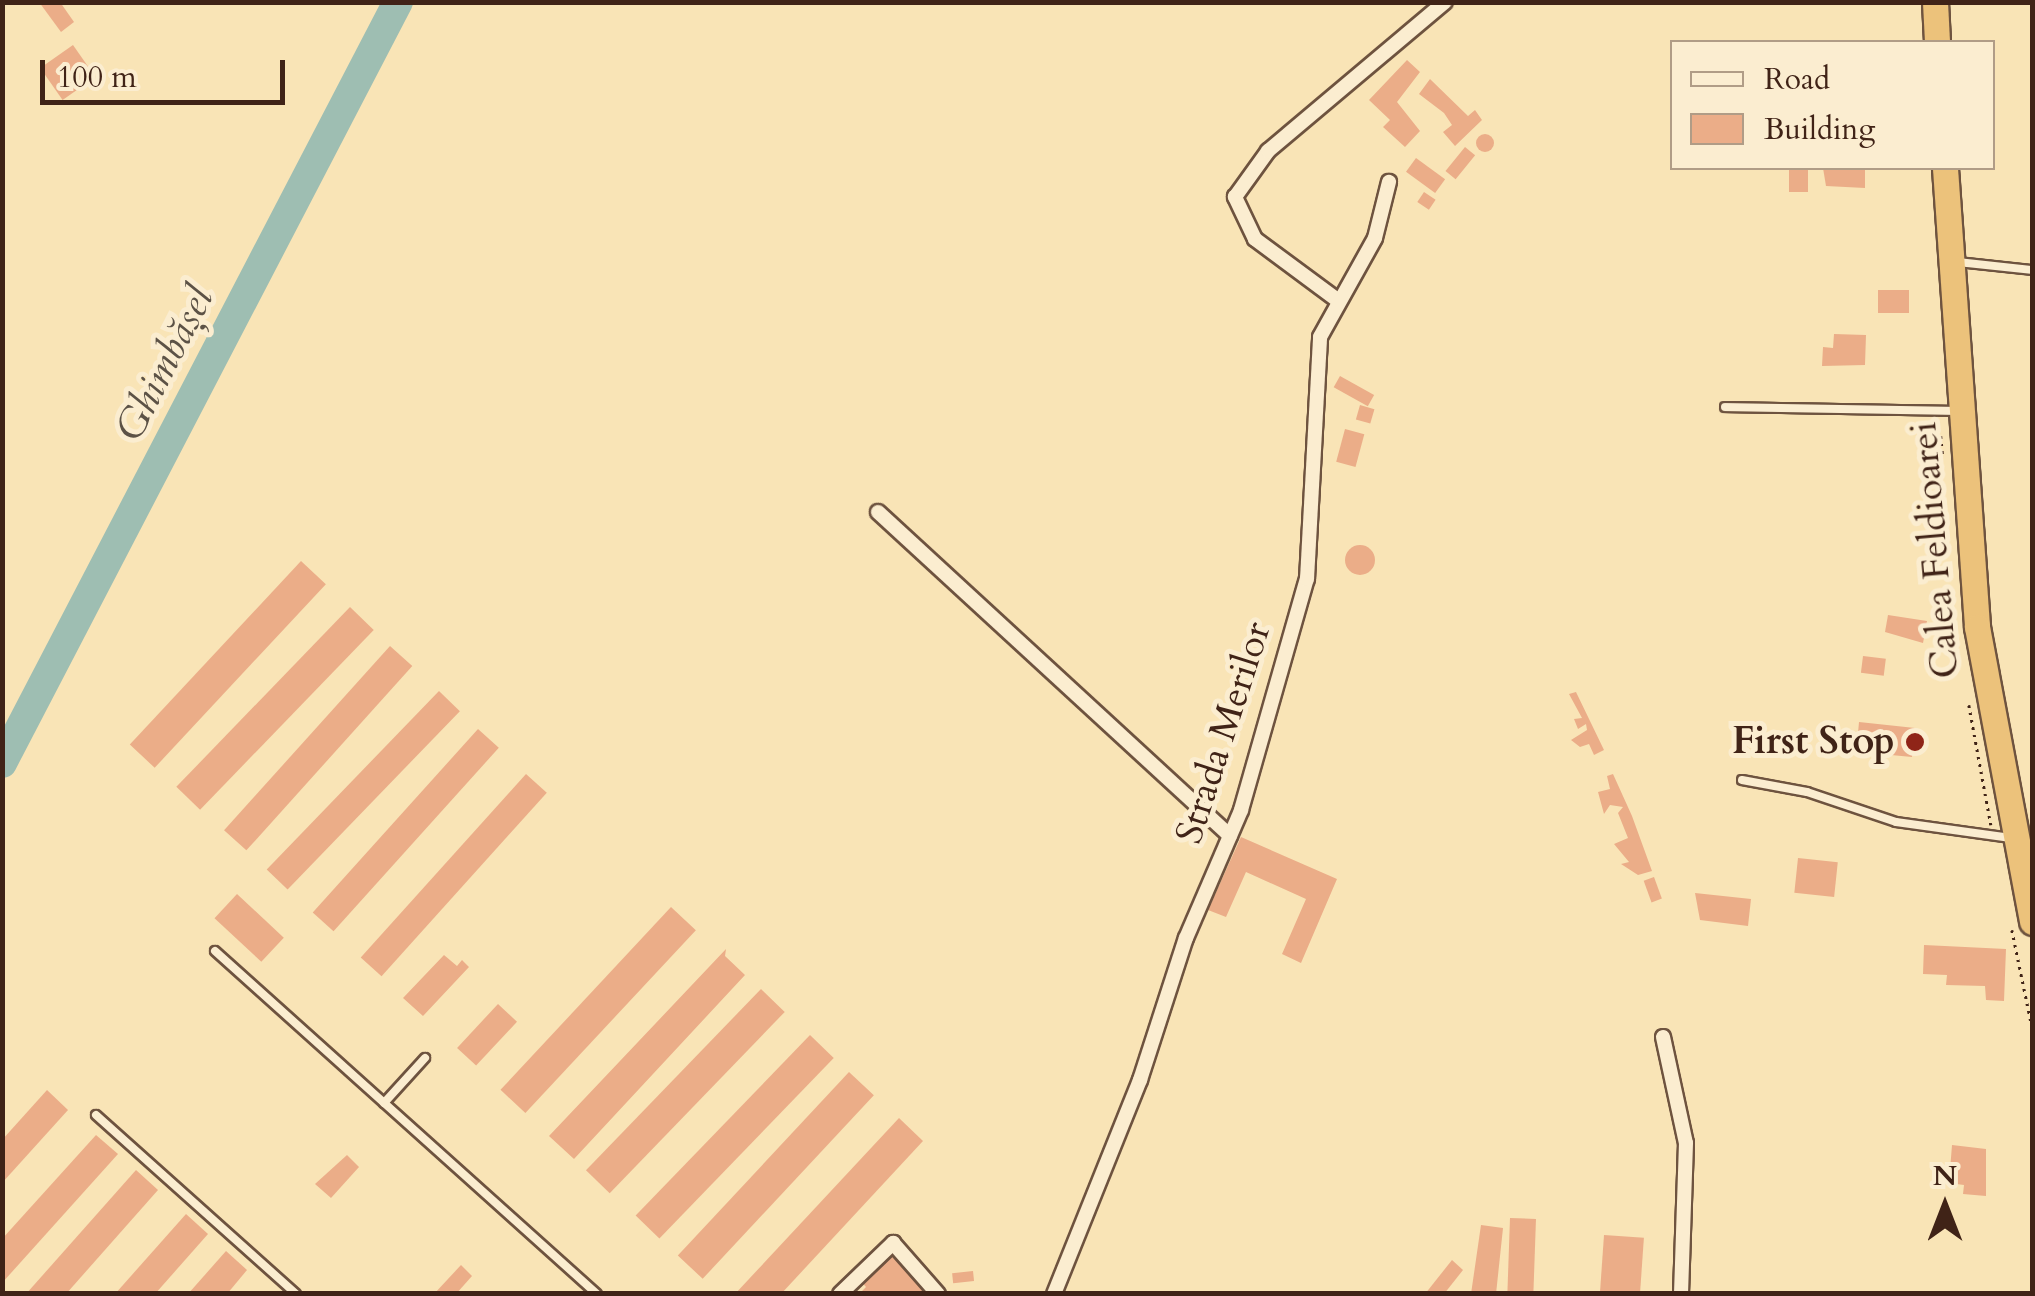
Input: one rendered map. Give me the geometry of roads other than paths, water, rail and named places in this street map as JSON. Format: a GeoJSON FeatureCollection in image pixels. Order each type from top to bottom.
{"type":"FeatureCollection","features":[{"type":"Feature","properties":{"kind":"highway"},"geometry":{"type":"LineString","coordinates":[[1935,2],[1937,40]]}},
{"type":"Feature","properties":{"kind":"highway","name":"Calea Feldioarei"},"geometry":{"type":"LineString","coordinates":[[1945,170],[1977,627],[2019,828],[2032,922]]}},
{"type":"Feature","properties":{"kind":"street"},"geometry":{"type":"LineString","coordinates":[[1336,299],[1255,239],[1235,197],[1268,151],[1445,2]]}},
{"type":"Feature","properties":{"kind":"street","name":"Strada Merilor"},"geometry":{"type":"LineString","coordinates":[[1054,1294],[1230,836],[1307,579],[1317,354],[1336,299],[1375,238],[1389,182]]}},
{"type":"Feature","properties":{"kind":"street"},"geometry":{"type":"LineString","coordinates":[[878,512],[1230,836]]}},
{"type":"Feature","properties":{"kind":"street"},"geometry":{"type":"LineString","coordinates":[[1663,1038],[1686,1143],[1681,1294]]}},
{"type":"Feature","properties":{"kind":"street"},"geometry":{"type":"LineString","coordinates":[[840,1294],[893,1244],[938,1294]]}},
{"type":"Feature","properties":{"kind":"lane"},"geometry":{"type":"LineString","coordinates":[[1951,262],[2032,270]]}},
{"type":"Feature","properties":{"kind":"lane"},"geometry":{"type":"LineString","coordinates":[[1725,407],[1960,411]]}},
{"type":"Feature","properties":{"kind":"lane"},"geometry":{"type":"LineString","coordinates":[[1742,780],[1807,792],[1896,822],[2019,828]]}},
{"type":"Feature","properties":{"kind":"lane"},"geometry":{"type":"LineString","coordinates":[[215,951],[598,1294]]}},
{"type":"Feature","properties":{"kind":"lane"},"geometry":{"type":"LineString","coordinates":[[384,1102],[425,1058]]}},
{"type":"Feature","properties":{"kind":"lane"},"geometry":{"type":"LineString","coordinates":[[96,1115],[296,1294]]}},
{"type":"Feature","properties":{"kind":"waterway","name":"Ghimbășel"},"geometry":{"type":"LineString","coordinates":[[2,763],[398,2]]}},
{"type":"Feature","properties":{"kind":"place","name":"First Stop"},"geometry":{"type":"Point","coordinates":[1915,742]}}]}
